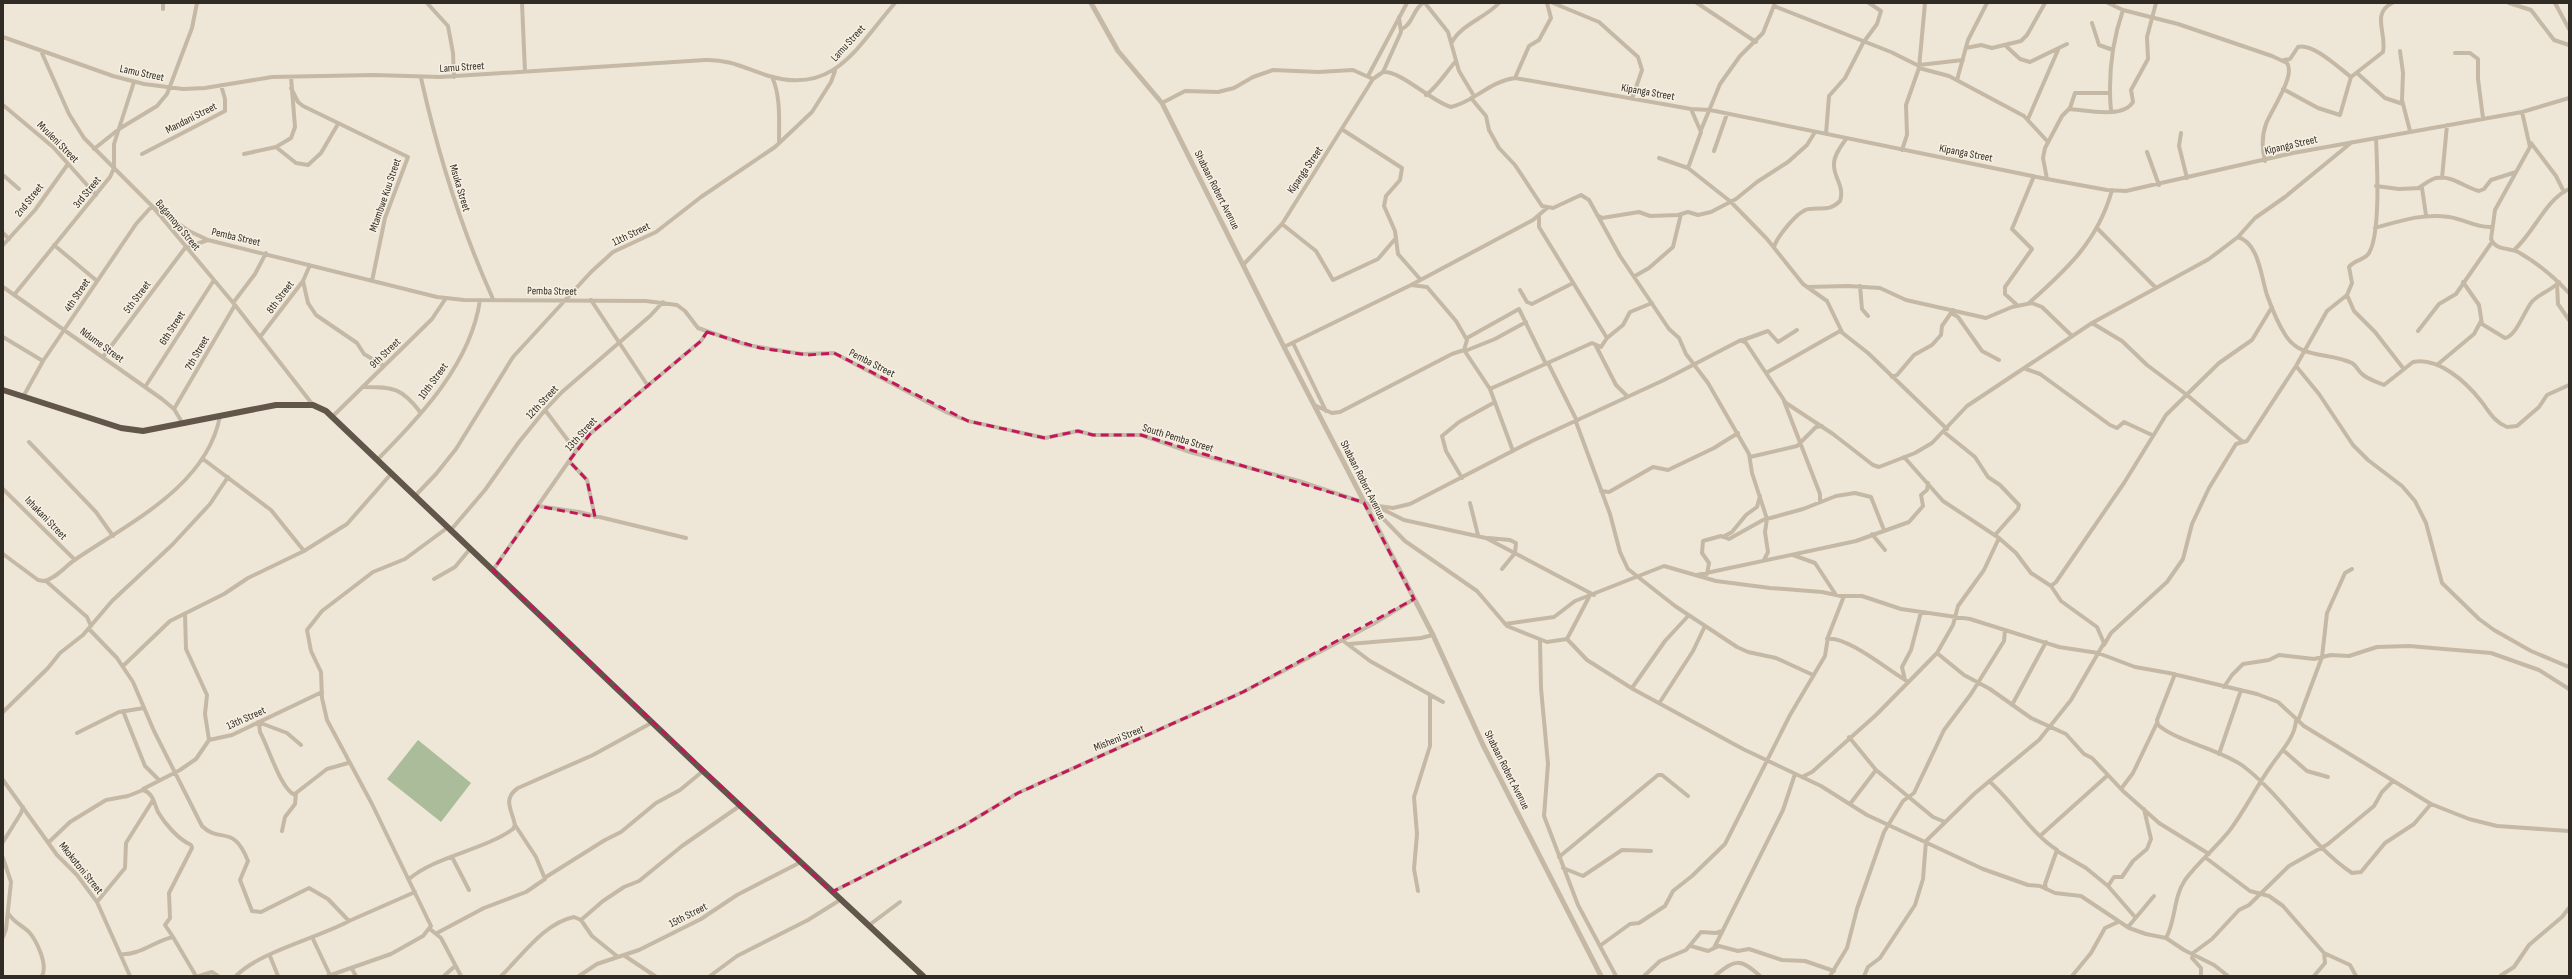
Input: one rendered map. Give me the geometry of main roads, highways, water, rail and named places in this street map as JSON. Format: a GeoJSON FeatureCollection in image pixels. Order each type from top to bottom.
{"type":"FeatureCollection","features":[{"type":"Feature","properties":{"kind":"highway"},"geometry":{"type":"LineString","coordinates":[[3,390],[134,430],[152,430],[276,405],[313,405],[332,417],[703,771],[922,976]]}}]}
